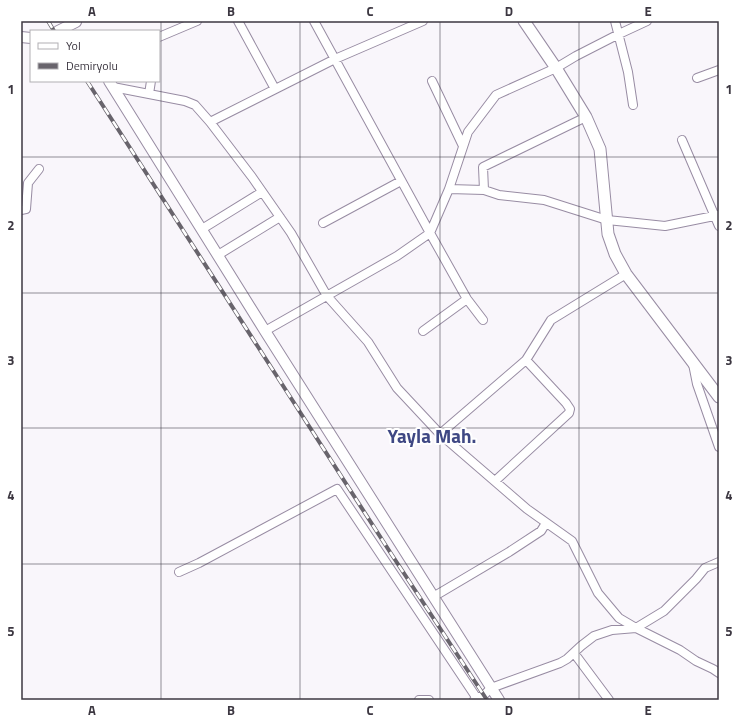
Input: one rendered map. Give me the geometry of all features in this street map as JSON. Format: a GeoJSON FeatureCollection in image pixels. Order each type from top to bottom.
{"type":"FeatureCollection","features":[{"type":"Feature","properties":{"kind":"main road"},"geometry":{"type":"LineString","coordinates":[[524,21],[556,68],[586,117],[600,149],[606,220],[608,234],[615,254],[626,274],[718,394]]}},
{"type":"Feature","properties":{"kind":"street"},"geometry":{"type":"LineString","coordinates":[[160,37],[197,21]]}},
{"type":"Feature","properties":{"kind":"street"},"geometry":{"type":"LineString","coordinates":[[238,21],[275,89]]}},
{"type":"Feature","properties":{"kind":"street"},"geometry":{"type":"LineString","coordinates":[[314,21],[467,299],[483,320]]}},
{"type":"Feature","properties":{"kind":"street"},"geometry":{"type":"LineString","coordinates":[[210,122],[335,59],[423,21]]}},
{"type":"Feature","properties":{"kind":"street"},"geometry":{"type":"LineString","coordinates":[[615,21],[628,72],[633,105]]}},
{"type":"Feature","properties":{"kind":"street"},"geometry":{"type":"LineString","coordinates":[[265,331],[397,256],[430,233],[449,189],[468,132],[496,95],[556,68],[618,34],[647,21]]}},
{"type":"Feature","properties":{"kind":"street"},"geometry":{"type":"LineString","coordinates":[[61,30],[77,25]]}},
{"type":"Feature","properties":{"kind":"street"},"geometry":{"type":"LineString","coordinates":[[697,78],[719,70]]}},
{"type":"Feature","properties":{"kind":"street"},"geometry":{"type":"LineString","coordinates":[[432,81],[463,146]]}},
{"type":"Feature","properties":{"kind":"street"},"geometry":{"type":"LineString","coordinates":[[149,94],[151,82]]}},
{"type":"Feature","properties":{"kind":"street"},"geometry":{"type":"LineString","coordinates":[[111,84],[149,94],[185,101],[195,105],[210,122],[280,217],[306,257],[327,296],[368,342],[397,388],[440,434],[527,509],[572,541],[598,593],[619,618],[680,650],[696,661],[719,673]]}},
{"type":"Feature","properties":{"kind":"street"},"geometry":{"type":"LineString","coordinates":[[111,84],[265,331],[499,700]]}},
{"type":"Feature","properties":{"kind":"street"},"geometry":{"type":"LineString","coordinates":[[484,190],[483,166],[586,117]]}},
{"type":"Feature","properties":{"kind":"street"},"geometry":{"type":"LineString","coordinates":[[682,140],[717,215],[719,226]]}},
{"type":"Feature","properties":{"kind":"street"},"geometry":{"type":"LineString","coordinates":[[21,210],[26,209],[28,184],[39,169]]}},
{"type":"Feature","properties":{"kind":"street"},"geometry":{"type":"LineString","coordinates":[[323,223],[401,181]]}},
{"type":"Feature","properties":{"kind":"street"},"geometry":{"type":"LineString","coordinates":[[449,189],[484,190],[499,195],[544,200],[606,220],[665,226],[717,215]]}},
{"type":"Feature","properties":{"kind":"street"},"geometry":{"type":"LineString","coordinates":[[202,229],[262,192]]}},
{"type":"Feature","properties":{"kind":"street"},"geometry":{"type":"LineString","coordinates":[[218,255],[280,217]]}},
{"type":"Feature","properties":{"kind":"street"},"geometry":{"type":"LineString","coordinates":[[440,434],[526,360],[551,320],[626,274]]}},
{"type":"Feature","properties":{"kind":"street"},"geometry":{"type":"LineString","coordinates":[[423,331],[467,299]]}},
{"type":"Feature","properties":{"kind":"street"},"geometry":{"type":"LineString","coordinates":[[495,481],[569,414],[570,409],[566,403],[526,360]]}},
{"type":"Feature","properties":{"kind":"street"},"geometry":{"type":"LineString","coordinates":[[693,363],[697,384],[719,447]]}},
{"type":"Feature","properties":{"kind":"street"},"geometry":{"type":"LineString","coordinates":[[179,572],[199,563],[338,488],[476,700],[491,688],[560,663],[574,654],[581,646],[594,636],[612,630],[636,628],[664,611],[705,568],[719,562]]}},
{"type":"Feature","properties":{"kind":"street"},"geometry":{"type":"LineString","coordinates":[[433,597],[516,548],[541,531],[546,523]]}},
{"type":"Feature","properties":{"kind":"street"},"geometry":{"type":"LineString","coordinates":[[574,654],[609,700]]}},
{"type":"Feature","properties":{"kind":"street"},"geometry":{"type":"LineString","coordinates":[[419,700],[428,700]]}},
{"type":"Feature","properties":{"kind":"railway"},"geometry":{"type":"LineString","coordinates":[[48,21],[53,30]]}},
{"type":"Feature","properties":{"kind":"railway"},"geometry":{"type":"LineString","coordinates":[[88,82],[487,700]]}},
{"type":"Feature","properties":{"kind":"district","name":"Yayla Mah."},"geometry":{"type":"Point","coordinates":[432,435]}}]}
